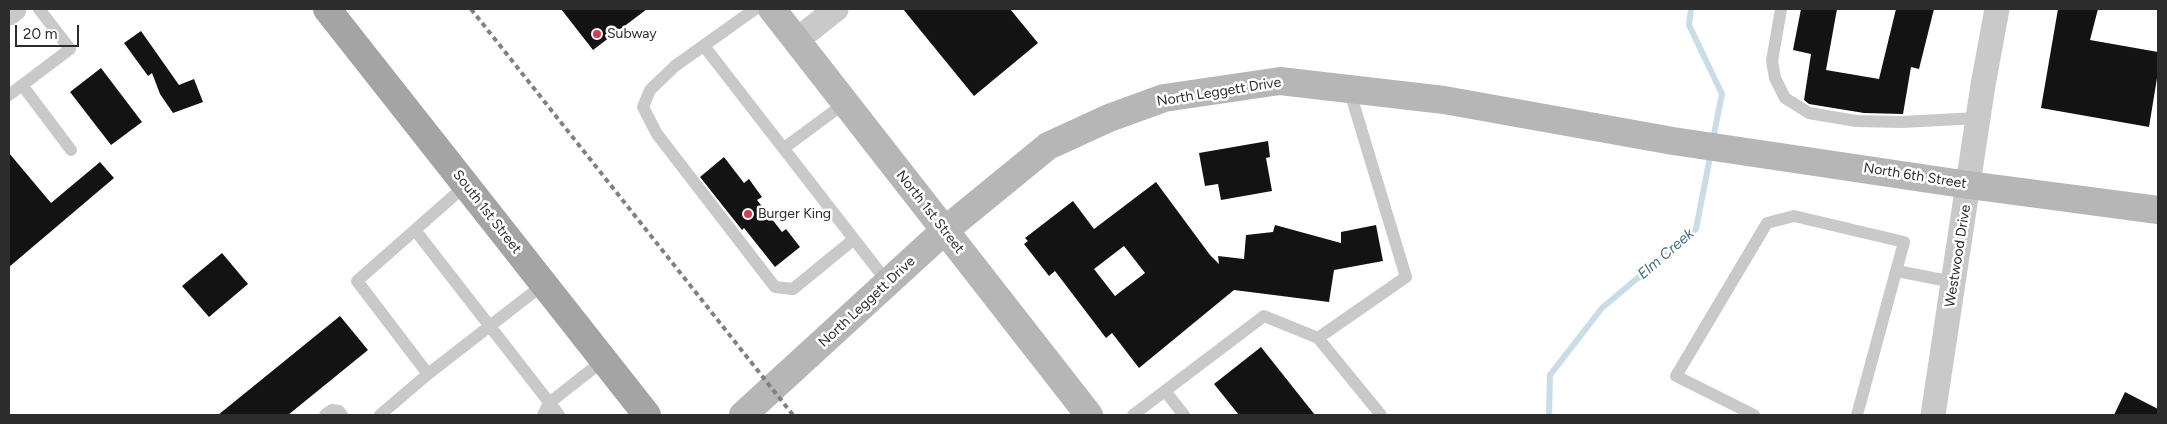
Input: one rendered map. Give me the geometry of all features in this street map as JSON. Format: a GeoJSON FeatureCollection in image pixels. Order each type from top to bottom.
{"type":"FeatureCollection","features":[{"type":"Feature","properties":{"kind":"main road","name":"South 1st Street"},"geometry":{"type":"LineString","coordinates":[[327,9],[647,415]]}},
{"type":"Feature","properties":{"kind":"main road","name":"North 1st Street"},"geometry":{"type":"LineString","coordinates":[[772,9],[1089,415]]}},
{"type":"Feature","properties":{"kind":"main road","name":"North Leggett Drive"},"geometry":{"type":"LineString","coordinates":[[743,415],[944,231],[1048,146],[1109,118],[1164,98],[1280,81],[1444,100],[1673,141]]}},
{"type":"Feature","properties":{"kind":"main road","name":"North 6th Street"},"geometry":{"type":"LineString","coordinates":[[1673,141],[1969,185],[2158,210]]}},
{"type":"Feature","properties":{"kind":"street"},"geometry":{"type":"LineString","coordinates":[[9,13],[14,9]]}},
{"type":"Feature","properties":{"kind":"street"},"geometry":{"type":"LineString","coordinates":[[797,40],[836,9]]}},
{"type":"Feature","properties":{"kind":"street","name":"Westwood Drive"},"geometry":{"type":"LineString","coordinates":[[1932,415],[1978,118],[1997,9]]}},
{"type":"Feature","properties":{"kind":"lane"},"geometry":{"type":"LineString","coordinates":[[9,94],[70,50],[39,9]]}},
{"type":"Feature","properties":{"kind":"lane"},"geometry":{"type":"LineString","coordinates":[[755,9],[675,66],[650,90],[643,107],[656,134],[775,287],[793,289],[853,240]]}},
{"type":"Feature","properties":{"kind":"lane"},"geometry":{"type":"LineString","coordinates":[[1781,9],[1772,61],[1775,78],[1786,98],[1809,113],[1856,121],[1902,122],[1978,118]]}},
{"type":"Feature","properties":{"kind":"lane"},"geometry":{"type":"LineString","coordinates":[[704,46],[888,283]]}},
{"type":"Feature","properties":{"kind":"lane"},"geometry":{"type":"LineString","coordinates":[[22,85],[70,150]]}},
{"type":"Feature","properties":{"kind":"lane"},"geometry":{"type":"LineString","coordinates":[[1318,338],[1406,277],[1350,89]]}},
{"type":"Feature","properties":{"kind":"lane"},"geometry":{"type":"LineString","coordinates":[[784,148],[845,103]]}},
{"type":"Feature","properties":{"kind":"lane"},"geometry":{"type":"LineString","coordinates":[[428,374],[357,281],[466,185]]}},
{"type":"Feature","properties":{"kind":"lane"},"geometry":{"type":"LineString","coordinates":[[1754,415],[1676,376],[1767,224],[1794,216],[1904,242],[1857,415]]}},
{"type":"Feature","properties":{"kind":"lane"},"geometry":{"type":"LineString","coordinates":[[415,230],[559,415]]}},
{"type":"Feature","properties":{"kind":"lane"},"geometry":{"type":"LineString","coordinates":[[1897,271],[1953,282]]}},
{"type":"Feature","properties":{"kind":"lane"},"geometry":{"type":"LineString","coordinates":[[380,415],[428,374],[544,284]]}},
{"type":"Feature","properties":{"kind":"lane"},"geometry":{"type":"LineString","coordinates":[[1133,415],[1264,316],[1318,338],[1381,415]]}},
{"type":"Feature","properties":{"kind":"lane"},"geometry":{"type":"LineString","coordinates":[[543,415],[549,403],[604,360]]}},
{"type":"Feature","properties":{"kind":"lane"},"geometry":{"type":"LineString","coordinates":[[1165,391],[1184,415]]}},
{"type":"Feature","properties":{"kind":"lane"},"geometry":{"type":"LineString","coordinates":[[325,415],[332,410],[339,411],[342,415]]}},
{"type":"Feature","properties":{"kind":"building","name":"Subway"},"geometry":{"type":"Polygon","coordinates":[[[561,9],[647,9],[593,50],[561,9]]]}},
{"type":"Feature","properties":{"kind":"building"},"geometry":{"type":"Polygon","coordinates":[[[903,9],[1010,9],[1038,43],[974,96],[903,9]]]}},
{"type":"Feature","properties":{"kind":"building"},"geometry":{"type":"Polygon","coordinates":[[[1801,9],[1837,9],[1826,70],[1879,79],[1896,9],[1934,9],[1919,69],[1911,67],[1903,114],[1864,113],[1809,104],[1804,100],[1811,54],[1793,50],[1801,9]]]}},
{"type":"Feature","properties":{"kind":"building"},"geometry":{"type":"Polygon","coordinates":[[[2058,9],[2098,9],[2090,40],[2158,52],[2158,72],[2149,127],[2041,108],[2058,9]]]}},
{"type":"Feature","properties":{"kind":"building"},"geometry":{"type":"Polygon","coordinates":[[[141,31],[179,85],[194,79],[203,102],[173,113],[160,94],[152,73],[148,76],[124,43],[141,31]]]}},
{"type":"Feature","properties":{"kind":"building"},"geometry":{"type":"Polygon","coordinates":[[[101,68],[142,122],[111,145],[70,92],[101,68]]]}},
{"type":"Feature","properties":{"kind":"building"},"geometry":{"type":"Polygon","coordinates":[[[1268,141],[1270,157],[1266,158],[1272,191],[1221,200],[1218,184],[1205,186],[1199,153],[1268,141]]]}},
{"type":"Feature","properties":{"kind":"building"},"geometry":{"type":"Polygon","coordinates":[[[9,153],[51,203],[100,162],[114,178],[9,267],[9,153]]]}},
{"type":"Feature","properties":{"kind":"building","name":"Burger King"},"geometry":{"type":"Polygon","coordinates":[[[724,157],[744,183],[749,179],[762,197],[757,200],[782,232],[786,229],[800,247],[775,267],[744,228],[742,230],[700,177],[724,157]]]}},
{"type":"Feature","properties":{"kind":"building"},"geometry":{"type":"Polygon","coordinates":[[[1156,182],[1210,255],[1219,264],[1218,256],[1244,259],[1246,235],[1273,232],[1275,225],[1341,243],[1341,232],[1376,225],[1383,261],[1334,270],[1329,302],[1234,290],[1139,368],[1112,333],[1106,338],[1055,271],[1049,276],[1024,244],[1028,241],[1025,238],[1073,201],[1094,229],[1156,182]],[[1124,246],[1094,269],[1115,296],[1145,273],[1124,246]]]}},
{"type":"Feature","properties":{"kind":"building"},"geometry":{"type":"Polygon","coordinates":[[[222,253],[248,284],[209,317],[182,286],[222,253]]]}},
{"type":"Feature","properties":{"kind":"building"},"geometry":{"type":"Polygon","coordinates":[[[340,316],[368,350],[288,415],[218,415],[340,316]]]}},
{"type":"Feature","properties":{"kind":"building"},"geometry":{"type":"Polygon","coordinates":[[[1261,347],[1315,415],[1239,415],[1214,384],[1261,347]]]}},
{"type":"Feature","properties":{"kind":"building"},"geometry":{"type":"Polygon","coordinates":[[[2125,392],[2158,409],[2158,415],[2114,415],[2125,392]]]}},
{"type":"Feature","properties":{"kind":"waterway","name":"Elm Creek"},"geometry":{"type":"LineString","coordinates":[[1691,9],[1689,25],[1722,94],[1713,139]]}},
{"type":"Feature","properties":{"kind":"waterway","name":"Elm Creek"},"geometry":{"type":"LineString","coordinates":[[1549,415],[1550,375],[1602,308],[1696,229],[1711,152]]}},
{"type":"Feature","properties":{"kind":"railway"},"geometry":{"type":"LineString","coordinates":[[471,9],[793,415]]}},
{"type":"Feature","properties":{"kind":"place","name":"Subway"},"geometry":{"type":"Point","coordinates":[597,34]}},
{"type":"Feature","properties":{"kind":"place","name":"Burger King"},"geometry":{"type":"Point","coordinates":[748,214]}}]}
